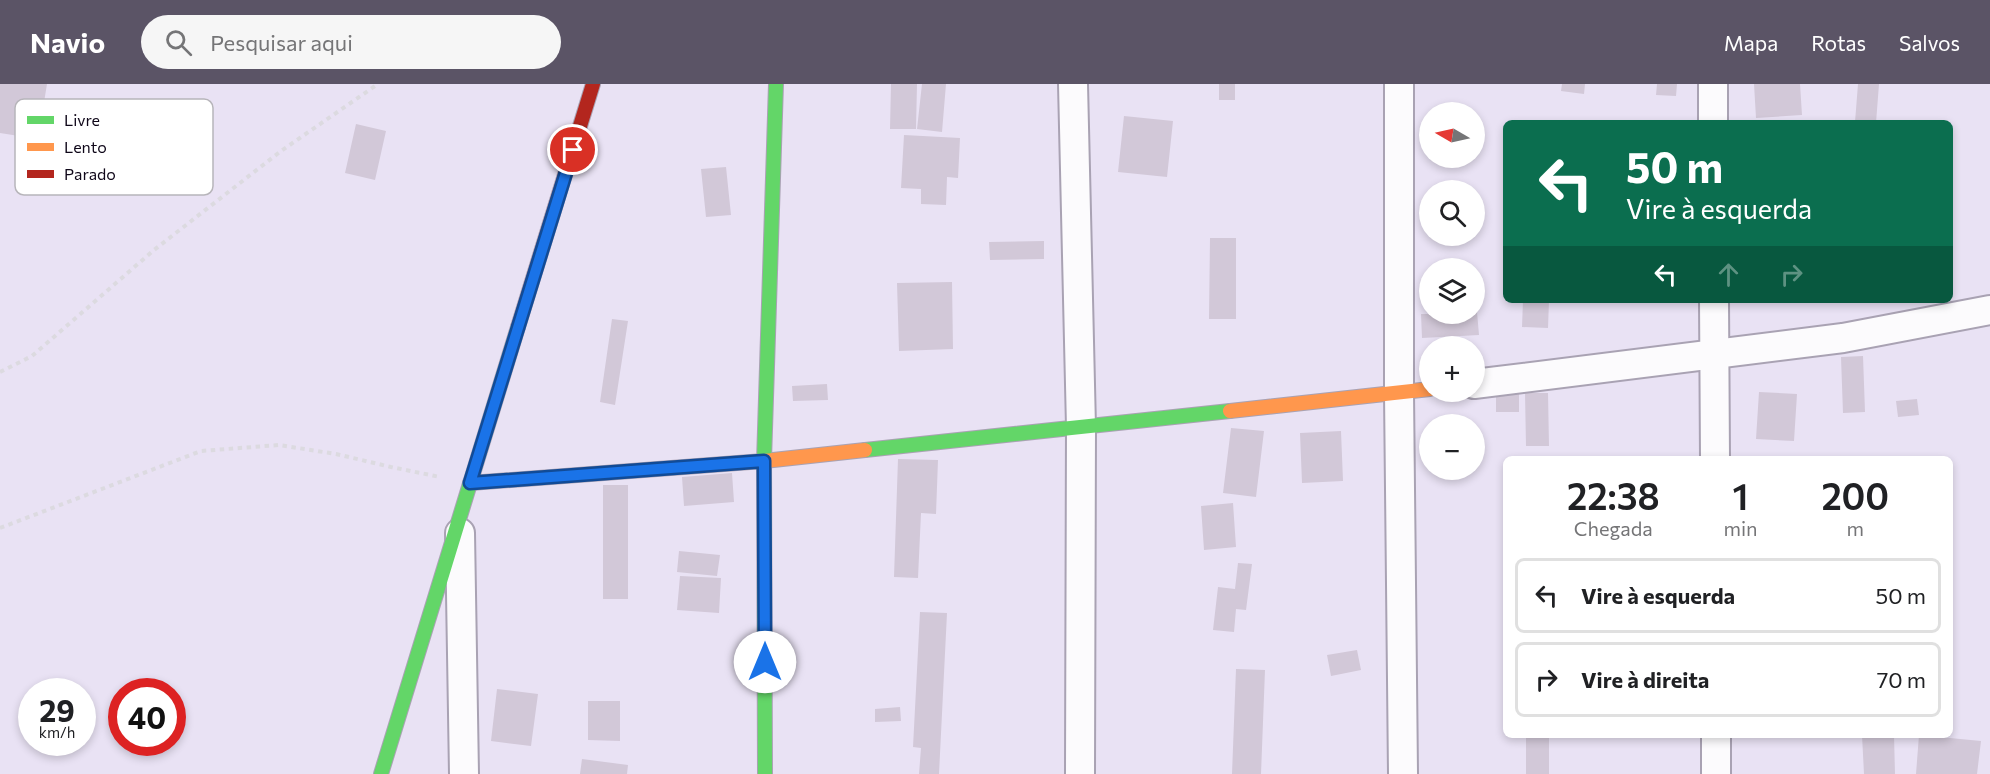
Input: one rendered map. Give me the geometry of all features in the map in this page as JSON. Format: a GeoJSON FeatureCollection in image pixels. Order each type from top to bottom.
{"type":"FeatureCollection","features":[{"type":"Feature","properties":{"kind":"street"},"geometry":{"type":"LineString","coordinates":[[381,774],[593,84]]}},
{"type":"Feature","properties":{"kind":"street"},"geometry":{"type":"LineString","coordinates":[[765,774],[764,461],[776,84]]}},
{"type":"Feature","properties":{"kind":"street"},"geometry":{"type":"LineString","coordinates":[[1073,84],[1081,427],[1080,774]]}},
{"type":"Feature","properties":{"kind":"street"},"geometry":{"type":"LineString","coordinates":[[1399,84],[1403,774]]}},
{"type":"Feature","properties":{"kind":"street"},"geometry":{"type":"LineString","coordinates":[[1713,84],[1713,120]]}},
{"type":"Feature","properties":{"kind":"street"},"geometry":{"type":"LineString","coordinates":[[1714,303],[1715,456]]}},
{"type":"Feature","properties":{"kind":"street"},"geometry":{"type":"LineString","coordinates":[[1485,383],[1843,338],[1990,310]]}},
{"type":"Feature","properties":{"kind":"street"},"geometry":{"type":"LineString","coordinates":[[470,483],[764,461],[1419,390]]}},
{"type":"Feature","properties":{"kind":"street"},"geometry":{"type":"LineString","coordinates":[[460,516],[464,774]]}},
{"type":"Feature","properties":{"kind":"street"},"geometry":{"type":"LineString","coordinates":[[1716,738],[1716,774]]}},
{"type":"Feature","properties":{"kind":"path"},"geometry":{"type":"LineString","coordinates":[[0,372],[32,356],[154,250],[281,151],[378,84]]}},
{"type":"Feature","properties":{"kind":"path"},"geometry":{"type":"LineString","coordinates":[[0,528],[201,451],[279,445],[336,454],[470,483]]}},
{"type":"Feature","properties":{"kind":"building"},"geometry":{"type":"Polygon","coordinates":[[[0,84],[47,84],[45,99],[15,99],[15,135],[0,133],[0,84]]]}},
{"type":"Feature","properties":{"kind":"building"},"geometry":{"type":"Polygon","coordinates":[[[891,84],[917,84],[916,129],[890,129],[891,84]]]}},
{"type":"Feature","properties":{"kind":"building"},"geometry":{"type":"Polygon","coordinates":[[[922,84],[946,84],[942,132],[917,129],[922,84]]]}},
{"type":"Feature","properties":{"kind":"building"},"geometry":{"type":"Polygon","coordinates":[[[1219,84],[1235,84],[1235,100],[1219,100],[1219,84]]]}},
{"type":"Feature","properties":{"kind":"building"},"geometry":{"type":"Polygon","coordinates":[[[1562,84],[1585,84],[1584,94],[1561,91],[1562,84]]]}},
{"type":"Feature","properties":{"kind":"building"},"geometry":{"type":"Polygon","coordinates":[[[1657,84],[1677,84],[1676,96],[1656,95],[1657,84]]]}},
{"type":"Feature","properties":{"kind":"building"},"geometry":{"type":"Polygon","coordinates":[[[1754,84],[1800,84],[1802,115],[1756,118],[1754,84]]]}},
{"type":"Feature","properties":{"kind":"building"},"geometry":{"type":"Polygon","coordinates":[[[1858,84],[1879,84],[1876,120],[1855,120],[1858,84]]]}},
{"type":"Feature","properties":{"kind":"building"},"geometry":{"type":"Polygon","coordinates":[[[1124,116],[1173,121],[1167,177],[1118,172],[1124,116]]]}},
{"type":"Feature","properties":{"kind":"building"},"geometry":{"type":"Polygon","coordinates":[[[356,124],[386,131],[375,180],[345,173],[356,124]]]}},
{"type":"Feature","properties":{"kind":"building"},"geometry":{"type":"Polygon","coordinates":[[[904,135],[960,138],[958,178],[947,177],[946,205],[921,204],[921,189],[901,188],[904,135]]]}},
{"type":"Feature","properties":{"kind":"building"},"geometry":{"type":"Polygon","coordinates":[[[726,167],[731,215],[706,217],[701,169],[726,167]]]}},
{"type":"Feature","properties":{"kind":"building"},"geometry":{"type":"Polygon","coordinates":[[[1210,238],[1236,238],[1236,319],[1209,319],[1210,238]]]}},
{"type":"Feature","properties":{"kind":"building"},"geometry":{"type":"Polygon","coordinates":[[[1044,241],[1044,259],[990,260],[989,242],[1044,241]]]}},
{"type":"Feature","properties":{"kind":"building"},"geometry":{"type":"Polygon","coordinates":[[[952,282],[953,349],[899,351],[897,283],[952,282]]]}},
{"type":"Feature","properties":{"kind":"building"},"geometry":{"type":"Polygon","coordinates":[[[1523,303],[1549,303],[1548,328],[1522,327],[1523,303]]]}},
{"type":"Feature","properties":{"kind":"building"},"geometry":{"type":"Polygon","coordinates":[[[612,319],[628,321],[615,405],[600,402],[612,319]]]}},
{"type":"Feature","properties":{"kind":"building"},"geometry":{"type":"Polygon","coordinates":[[[1421,324],[1478,324],[1479,335],[1422,336],[1421,324]]]}},
{"type":"Feature","properties":{"kind":"building"},"geometry":{"type":"Polygon","coordinates":[[[1863,356],[1865,412],[1843,413],[1841,357],[1863,356]]]}},
{"type":"Feature","properties":{"kind":"building"},"geometry":{"type":"Polygon","coordinates":[[[827,384],[828,400],[793,401],[792,386],[827,384]]]}},
{"type":"Feature","properties":{"kind":"building"},"geometry":{"type":"Polygon","coordinates":[[[1759,392],[1797,394],[1794,441],[1756,439],[1759,392]]]}},
{"type":"Feature","properties":{"kind":"building"},"geometry":{"type":"Polygon","coordinates":[[[1496,393],[1519,393],[1519,412],[1496,412],[1496,393]]]}},
{"type":"Feature","properties":{"kind":"building"},"geometry":{"type":"Polygon","coordinates":[[[1525,393],[1548,393],[1549,446],[1526,446],[1525,393]]]}},
{"type":"Feature","properties":{"kind":"building"},"geometry":{"type":"Polygon","coordinates":[[[1917,399],[1919,415],[1898,417],[1896,401],[1917,399]]]}},
{"type":"Feature","properties":{"kind":"building"},"geometry":{"type":"Polygon","coordinates":[[[1231,428],[1264,431],[1256,497],[1223,493],[1231,428]]]}},
{"type":"Feature","properties":{"kind":"building"},"geometry":{"type":"Polygon","coordinates":[[[1341,431],[1343,481],[1302,483],[1300,433],[1341,431]]]}},
{"type":"Feature","properties":{"kind":"building"},"geometry":{"type":"Polygon","coordinates":[[[898,459],[938,460],[936,514],[921,513],[918,578],[894,577],[898,459]]]}},
{"type":"Feature","properties":{"kind":"building"},"geometry":{"type":"Polygon","coordinates":[[[732,473],[734,502],[684,506],[682,477],[732,473]]]}},
{"type":"Feature","properties":{"kind":"building"},"geometry":{"type":"Polygon","coordinates":[[[603,485],[628,485],[628,599],[603,599],[603,485]]]}},
{"type":"Feature","properties":{"kind":"building"},"geometry":{"type":"Polygon","coordinates":[[[1233,503],[1236,547],[1204,550],[1201,506],[1233,503]]]}},
{"type":"Feature","properties":{"kind":"building"},"geometry":{"type":"Polygon","coordinates":[[[679,551],[720,555],[717,576],[677,572],[679,551]]]}},
{"type":"Feature","properties":{"kind":"building"},"geometry":{"type":"Polygon","coordinates":[[[1238,563],[1252,564],[1246,610],[1236,609],[1234,632],[1213,630],[1218,587],[1235,589],[1238,563]]]}},
{"type":"Feature","properties":{"kind":"building"},"geometry":{"type":"Polygon","coordinates":[[[680,576],[721,578],[719,613],[677,610],[680,576]]]}},
{"type":"Feature","properties":{"kind":"building"},"geometry":{"type":"Polygon","coordinates":[[[920,612],[947,613],[939,774],[919,774],[921,748],[913,747],[920,612]]]}},
{"type":"Feature","properties":{"kind":"building"},"geometry":{"type":"Polygon","coordinates":[[[1357,650],[1361,670],[1331,676],[1327,655],[1357,650]]]}},
{"type":"Feature","properties":{"kind":"building"},"geometry":{"type":"Polygon","coordinates":[[[1236,669],[1265,670],[1261,774],[1232,774],[1236,669]]]}},
{"type":"Feature","properties":{"kind":"building"},"geometry":{"type":"Polygon","coordinates":[[[497,689],[538,694],[531,746],[491,741],[497,689]]]}},
{"type":"Feature","properties":{"kind":"building"},"geometry":{"type":"Polygon","coordinates":[[[588,701],[620,701],[620,741],[588,740],[588,701]]]}},
{"type":"Feature","properties":{"kind":"building"},"geometry":{"type":"Polygon","coordinates":[[[900,707],[901,721],[875,722],[875,709],[900,707]]]}},
{"type":"Feature","properties":{"kind":"building"},"geometry":{"type":"Polygon","coordinates":[[[1526,738],[1549,738],[1549,774],[1526,774],[1526,738]]]}},
{"type":"Feature","properties":{"kind":"building"},"geometry":{"type":"Polygon","coordinates":[[[1862,738],[1894,738],[1895,774],[1864,774],[1862,738]]]}},
{"type":"Feature","properties":{"kind":"building"},"geometry":{"type":"Polygon","coordinates":[[[1919,738],[1981,741],[1977,774],[1916,774],[1919,738]]]}},
{"type":"Feature","properties":{"kind":"building"},"geometry":{"type":"Polygon","coordinates":[[[582,759],[628,765],[627,774],[580,774],[582,759]]]}},
{"type":"Feature","properties":{"kind":"traffic: fast"},"geometry":{"type":"LineString","coordinates":[[765,774],[764,461],[776,84]]}},
{"type":"Feature","properties":{"kind":"traffic: fast"},"geometry":{"type":"LineString","coordinates":[[381,774],[518,327]]}},
{"type":"Feature","properties":{"kind":"traffic: fast"},"geometry":{"type":"LineString","coordinates":[[865,450],[1230,411]]}},
{"type":"Feature","properties":{"kind":"traffic: slow"},"geometry":{"type":"LineString","coordinates":[[1230,411],[1419,390]]}},
{"type":"Feature","properties":{"kind":"traffic: slow"},"geometry":{"type":"LineString","coordinates":[[470,483],[764,461],[865,450]]}},
{"type":"Feature","properties":{"kind":"traffic: jam"},"geometry":{"type":"LineString","coordinates":[[518,327],[593,84]]}},
{"type":"Feature","properties":{"kind":"route"},"geometry":{"type":"LineString","coordinates":[[573,150],[470,483],[764,461],[765,662]]}}]}
